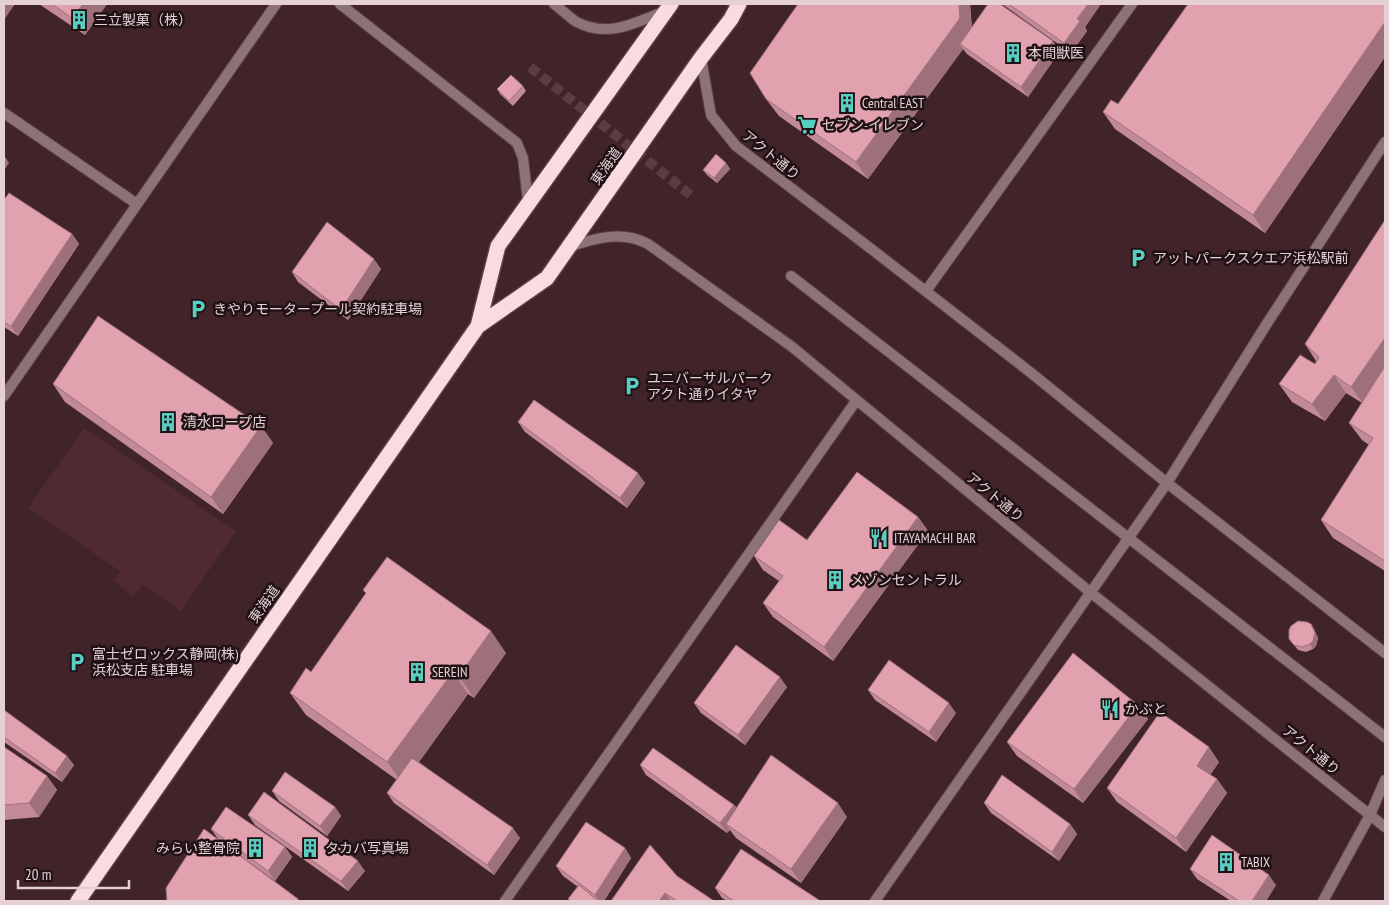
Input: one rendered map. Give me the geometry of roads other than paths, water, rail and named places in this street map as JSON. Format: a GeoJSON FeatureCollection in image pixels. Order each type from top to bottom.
{"type":"FeatureCollection","features":[{"type":"Feature","properties":{"kind":"highway","name":"東海道"},"geometry":{"type":"LineString","coordinates":[[78,901],[478,326],[547,278],[701,58],[731,19],[739,4]]}},
{"type":"Feature","properties":{"kind":"highway","name":"東海道"},"geometry":{"type":"LineString","coordinates":[[478,326],[498,246],[668,7]]}},
{"type":"Feature","properties":{"kind":"street"},"geometry":{"type":"LineString","coordinates":[[4,396],[276,4]]}},
{"type":"Feature","properties":{"kind":"street"},"geometry":{"type":"LineString","coordinates":[[340,4],[517,143],[523,158],[528,202]]}},
{"type":"Feature","properties":{"kind":"street"},"geometry":{"type":"LineString","coordinates":[[554,4],[576,21],[599,29],[612,30],[634,24],[668,7]]}},
{"type":"Feature","properties":{"kind":"street"},"geometry":{"type":"LineString","coordinates":[[926,291],[1132,4]]}},
{"type":"Feature","properties":{"kind":"street","name":"アクト通り"},"geometry":{"type":"LineString","coordinates":[[701,58],[711,115],[736,146],[1030,372],[1167,482],[1385,652]]}},
{"type":"Feature","properties":{"kind":"street"},"geometry":{"type":"LineString","coordinates":[[4,113],[137,204]]}},
{"type":"Feature","properties":{"kind":"street"},"geometry":{"type":"LineString","coordinates":[[875,901],[1167,482],[1385,142]]}},
{"type":"Feature","properties":{"kind":"street","name":"アクト通り"},"geometry":{"type":"LineString","coordinates":[[569,246],[596,237],[616,236],[640,239],[791,346],[1090,592],[1385,826]]}},
{"type":"Feature","properties":{"kind":"street"},"geometry":{"type":"LineString","coordinates":[[791,276],[1385,737]]}},
{"type":"Feature","properties":{"kind":"street"},"geometry":{"type":"LineString","coordinates":[[505,901],[856,401]]}},
{"type":"Feature","properties":{"kind":"street"},"geometry":{"type":"LineString","coordinates":[[1323,901],[1370,815],[1385,780]]}},
{"type":"Feature","properties":{"kind":"tunnel"},"geometry":{"type":"LineString","coordinates":[[530,67],[693,197]]}},
{"type":"Feature","properties":{"kind":"place","name":"三立製菓（株）"},"geometry":{"type":"Point","coordinates":[79,20]}},
{"type":"Feature","properties":{"kind":"place","name":"本間獣医"},"geometry":{"type":"Point","coordinates":[1013,53]}},
{"type":"Feature","properties":{"kind":"place","name":"Central EAST"},"geometry":{"type":"Point","coordinates":[847,103]}},
{"type":"Feature","properties":{"kind":"place","name":"セブン-イレブン"},"geometry":{"type":"Point","coordinates":[807,125]}},
{"type":"Feature","properties":{"kind":"place","name":"アットパークスクエア浜松駅前"},"geometry":{"type":"Point","coordinates":[1138,258]}},
{"type":"Feature","properties":{"kind":"place","name":"きやりモータープール契約駐車場"},"geometry":{"type":"Point","coordinates":[198,309]}},
{"type":"Feature","properties":{"kind":"place","name":"ユニバーサルパーク アクト通りイタヤ"},"geometry":{"type":"Point","coordinates":[632,386]}},
{"type":"Feature","properties":{"kind":"place","name":"清水ロープ店"},"geometry":{"type":"Point","coordinates":[168,422]}},
{"type":"Feature","properties":{"kind":"place","name":"ITAYAMACHI BAR"},"geometry":{"type":"Point","coordinates":[879,538]}},
{"type":"Feature","properties":{"kind":"place","name":"メゾンセントラル"},"geometry":{"type":"Point","coordinates":[835,580]}},
{"type":"Feature","properties":{"kind":"place","name":"富士ゼロックス静岡(株) 浜松支店 駐車場"},"geometry":{"type":"Point","coordinates":[77,662]}},
{"type":"Feature","properties":{"kind":"place","name":"SEREIN"},"geometry":{"type":"Point","coordinates":[417,672]}},
{"type":"Feature","properties":{"kind":"place","name":"かぶと"},"geometry":{"type":"Point","coordinates":[1110,709]}},
{"type":"Feature","properties":{"kind":"place","name":"みらい整骨院"},"geometry":{"type":"Point","coordinates":[255,848]}},
{"type":"Feature","properties":{"kind":"place","name":"タカバ写真場"},"geometry":{"type":"Point","coordinates":[310,848]}},
{"type":"Feature","properties":{"kind":"place","name":"TABIX"},"geometry":{"type":"Point","coordinates":[1226,862]}}]}
